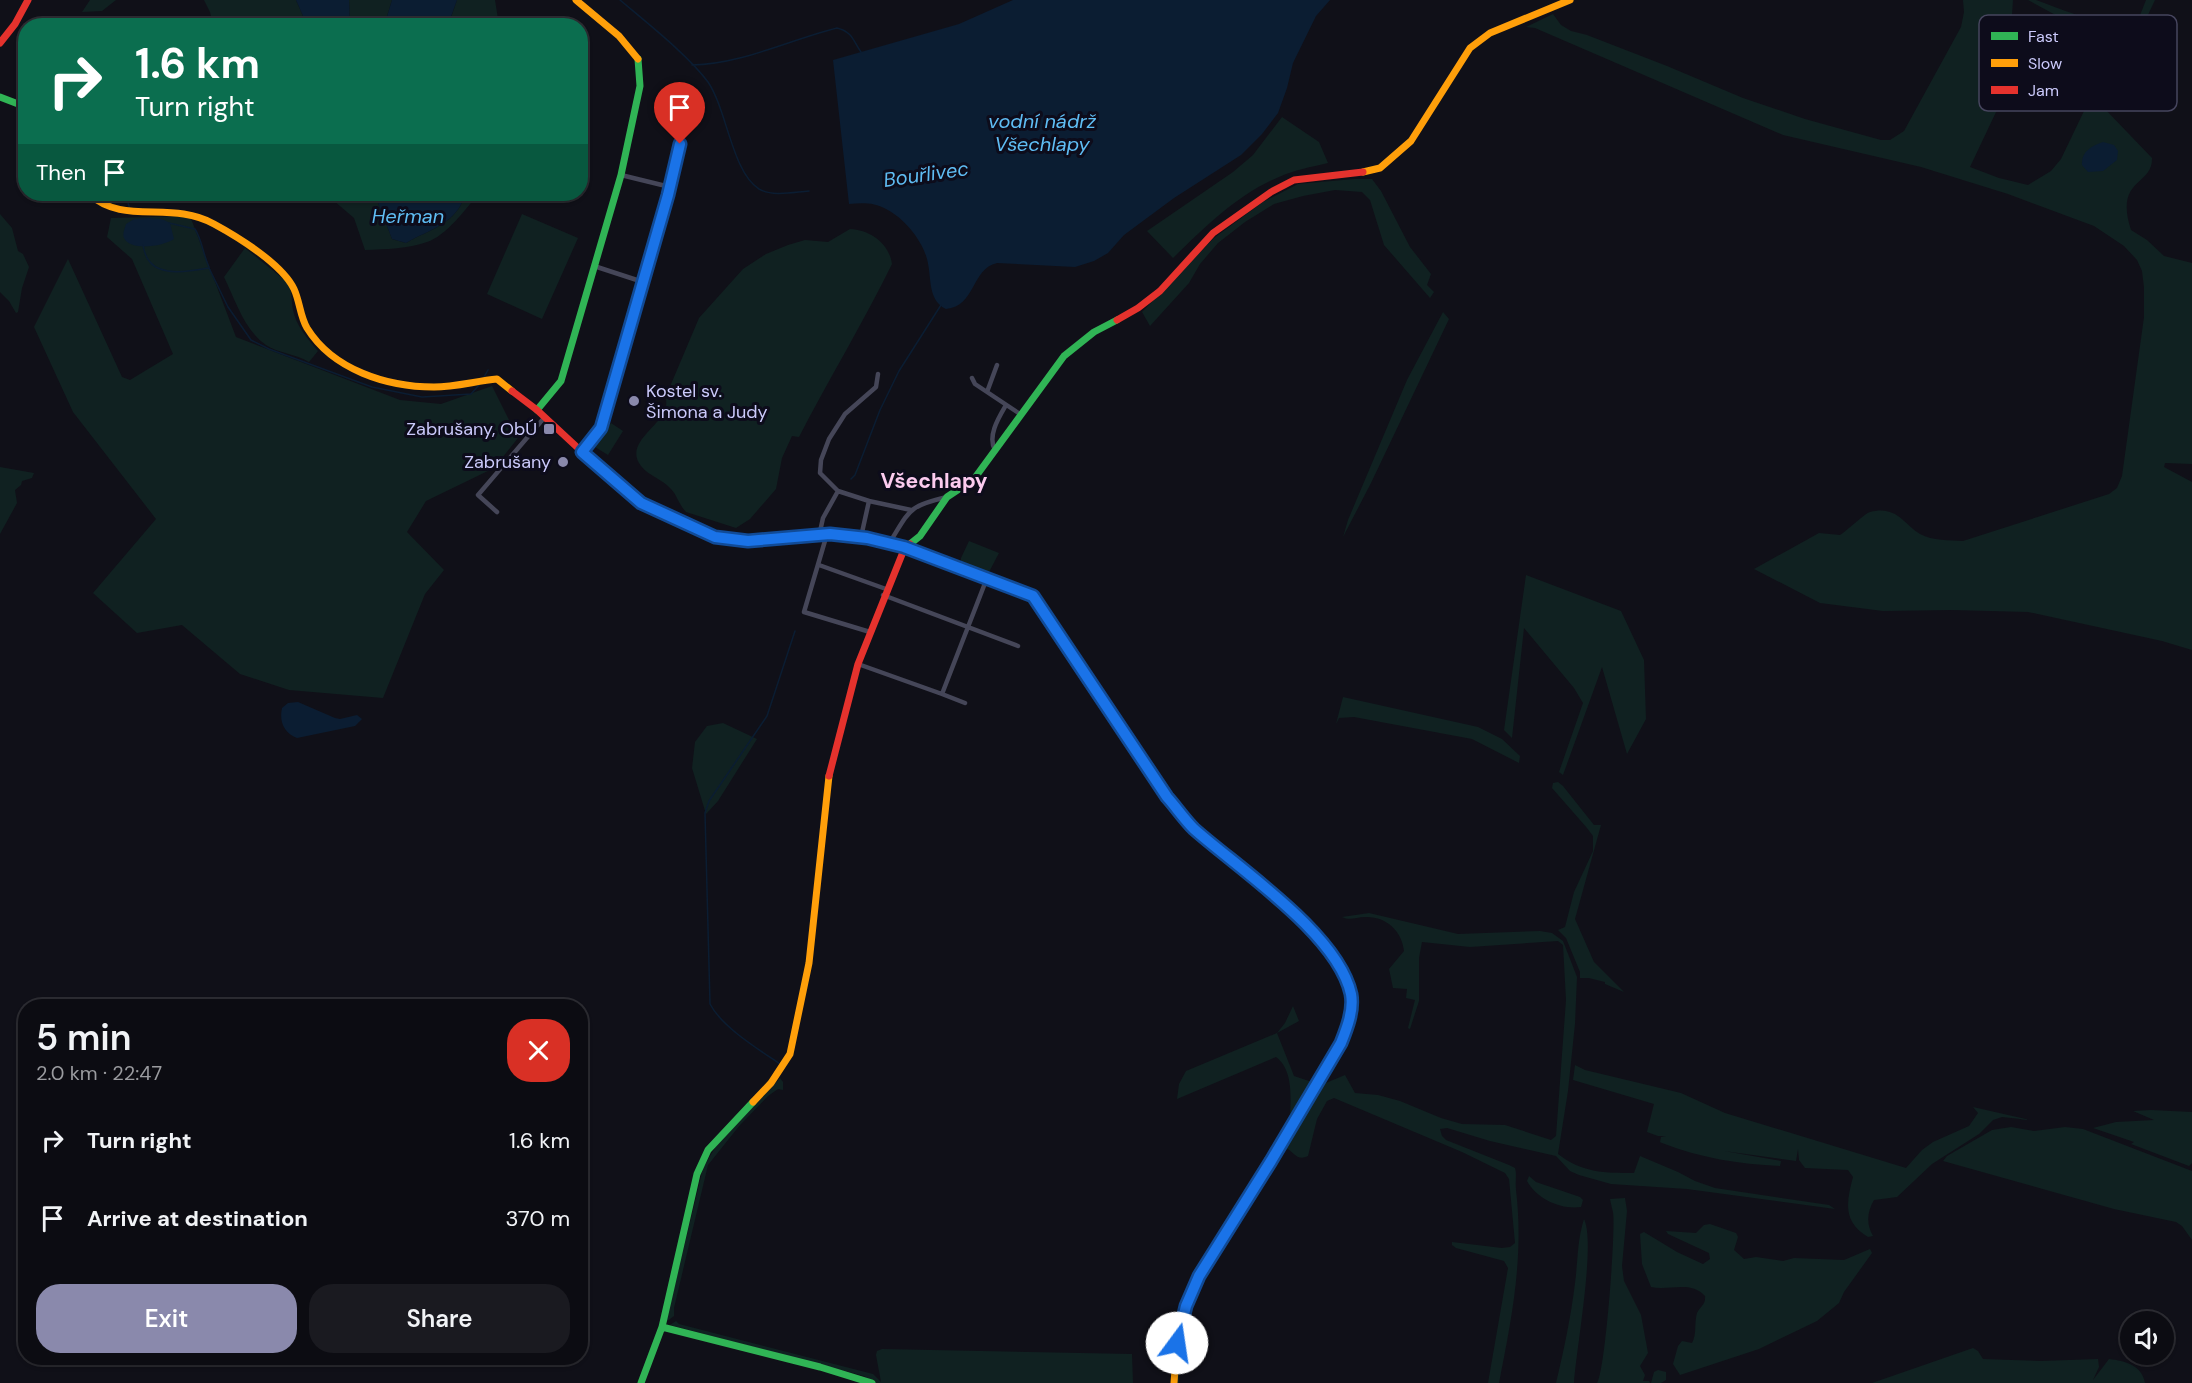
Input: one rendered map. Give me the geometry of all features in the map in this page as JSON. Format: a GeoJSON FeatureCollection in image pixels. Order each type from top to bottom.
{"type":"FeatureCollection","features":[{"type":"Feature","properties":{"kind":"street"},"geometry":{"type":"LineString","coordinates":[[18,18],[28,0]]}},
{"type":"Feature","properties":{"kind":"street"},"geometry":{"type":"LineString","coordinates":[[537,410],[561,381],[621,175],[640,86],[639,58],[630,47],[576,0]]}},
{"type":"Feature","properties":{"kind":"street"},"geometry":{"type":"LineString","coordinates":[[890,542],[910,510],[915,506],[947,497],[974,479],[1064,356],[1094,332],[1138,308],[1213,233],[1271,192],[1294,180],[1356,174],[1380,168],[1411,141],[1470,48],[1490,33],[1570,0]]}},
{"type":"Feature","properties":{"kind":"street"},"geometry":{"type":"LineString","coordinates":[[0,44],[18,18]]}},
{"type":"Feature","properties":{"kind":"street"},"geometry":{"type":"LineString","coordinates":[[0,98],[18,104]]}},
{"type":"Feature","properties":{"kind":"street"},"geometry":{"type":"LineString","coordinates":[[582,452],[601,428],[670,187],[685,123]]}},
{"type":"Feature","properties":{"kind":"street"},"geometry":{"type":"LineString","coordinates":[[621,175],[670,187]]}},
{"type":"Feature","properties":{"kind":"street"},"geometry":{"type":"LineString","coordinates":[[95,201],[121,211],[178,212],[196,216],[214,224],[246,243],[288,279],[294,288],[305,325],[323,349],[341,362],[393,382],[426,387],[452,386],[497,379],[537,410],[641,503],[715,537],[748,541],[841,534],[890,542],[1033,596],[1167,797],[1192,827],[1273,894],[1310,929],[1326,947],[1338,966],[1351,996],[1350,1018],[1341,1043],[1199,1276],[1186,1306],[1177,1343],[1173,1383]]}},
{"type":"Feature","properties":{"kind":"street"},"geometry":{"type":"LineString","coordinates":[[594,266],[643,282]]}},
{"type":"Feature","properties":{"kind":"street"},"geometry":{"type":"LineString","coordinates":[[987,392],[997,365]]}},
{"type":"Feature","properties":{"kind":"street"},"geometry":{"type":"LineString","coordinates":[[878,374],[876,387],[845,414],[829,439],[821,460],[820,473],[838,491],[910,510]]}},
{"type":"Feature","properties":{"kind":"street"},"geometry":{"type":"LineString","coordinates":[[972,378],[975,384],[1020,414]]}},
{"type":"Feature","properties":{"kind":"street"},"geometry":{"type":"LineString","coordinates":[[994,450],[992,445],[998,417],[1006,405]]}},
{"type":"Feature","properties":{"kind":"street"},"geometry":{"type":"LineString","coordinates":[[498,512],[478,495],[544,418]]}},
{"type":"Feature","properties":{"kind":"street"},"geometry":{"type":"LineString","coordinates":[[819,536],[823,518],[838,491]]}},
{"type":"Feature","properties":{"kind":"street"},"geometry":{"type":"LineString","coordinates":[[641,1383],[662,1327],[697,1174],[708,1150],[771,1083],[790,1054],[809,963],[828,779],[858,664],[904,547],[920,536],[947,497]]}},
{"type":"Feature","properties":{"kind":"street"},"geometry":{"type":"LineString","coordinates":[[861,537],[869,501]]}},
{"type":"Feature","properties":{"kind":"street"},"geometry":{"type":"LineString","coordinates":[[827,534],[804,612],[870,632]]}},
{"type":"Feature","properties":{"kind":"street"},"geometry":{"type":"LineString","coordinates":[[819,565],[1018,646]]}},
{"type":"Feature","properties":{"kind":"street"},"geometry":{"type":"LineString","coordinates":[[942,694],[987,578]]}},
{"type":"Feature","properties":{"kind":"street"},"geometry":{"type":"LineString","coordinates":[[858,664],[965,703]]}},
{"type":"Feature","properties":{"kind":"street"},"geometry":{"type":"LineString","coordinates":[[662,1327],[820,1367],[872,1383]]}},
{"type":"Feature","properties":{"kind":"shaded area"},"geometry":{"type":"Polygon","coordinates":[[[90,0],[116,0],[102,11],[82,12],[90,0]]]}},
{"type":"Feature","properties":{"kind":"shaded area"},"geometry":{"type":"Polygon","coordinates":[[[204,0],[296,0],[304,18],[211,18],[204,0]]]}},
{"type":"Feature","properties":{"kind":"shaded area"},"geometry":{"type":"Polygon","coordinates":[[[349,0],[392,0],[387,18],[350,18],[349,0]]]}},
{"type":"Feature","properties":{"kind":"shaded area"},"geometry":{"type":"Polygon","coordinates":[[[457,0],[495,0],[498,18],[451,18],[457,0]]]}},
{"type":"Feature","properties":{"kind":"shaded area"},"geometry":{"type":"Polygon","coordinates":[[[1963,0],[2013,0],[2012,15],[1979,15],[1979,111],[1996,111],[1970,167],[1999,178],[2028,185],[2051,171],[2061,159],[2084,111],[2107,111],[2152,158],[2147,174],[2130,192],[2127,201],[2131,230],[2147,240],[2164,256],[2192,263],[2192,464],[2165,463],[2164,467],[2192,482],[2192,650],[2162,641],[2028,612],[1883,611],[1820,603],[1754,569],[1819,533],[1840,535],[1870,512],[1879,510],[1893,513],[1920,534],[1930,538],[1963,541],[2109,494],[2117,488],[2122,476],[2144,317],[2142,271],[2137,260],[2124,246],[2094,226],[2008,194],[1921,167],[1783,135],[1535,28],[1526,27],[1553,14],[1561,25],[1571,31],[1667,66],[1743,98],[1805,119],[1881,140],[1890,140],[1904,131],[1961,27],[1964,12],[1963,0]]]}},
{"type":"Feature","properties":{"kind":"shaded area"},"geometry":{"type":"Polygon","coordinates":[[[2028,0],[2036,0],[2079,15],[2056,15],[2028,0]]]}},
{"type":"Feature","properties":{"kind":"shaded area"},"geometry":{"type":"Polygon","coordinates":[[[2146,0],[2155,0],[2148,15],[2140,15],[2146,0]]]}},
{"type":"Feature","properties":{"kind":"shaded area"},"geometry":{"type":"Polygon","coordinates":[[[1282,117],[1319,142],[1328,163],[1303,169],[1264,184],[1222,213],[1173,258],[1147,231],[1233,172],[1253,155],[1282,117]]]}},
{"type":"Feature","properties":{"kind":"shaded area"},"geometry":{"type":"Polygon","coordinates":[[[1372,179],[1381,191],[1410,247],[1431,274],[1427,285],[1434,292],[1430,298],[1384,245],[1370,200],[1362,192],[1335,190],[1274,204],[1245,222],[1218,243],[1200,264],[1189,283],[1150,326],[1142,312],[1214,238],[1263,202],[1298,184],[1372,179]]]}},
{"type":"Feature","properties":{"kind":"shaded area"},"geometry":{"type":"Polygon","coordinates":[[[334,201],[377,201],[392,239],[406,243],[449,219],[462,201],[472,201],[455,221],[434,239],[405,247],[365,250],[354,218],[334,201]]]}},
{"type":"Feature","properties":{"kind":"shaded area"},"geometry":{"type":"Polygon","coordinates":[[[0,214],[12,228],[18,251],[23,254],[29,267],[16,313],[0,292],[0,214]]]}},
{"type":"Feature","properties":{"kind":"shaded area"},"geometry":{"type":"Polygon","coordinates":[[[522,214],[578,238],[542,319],[487,294],[522,214]]]}},
{"type":"Feature","properties":{"kind":"shaded area"},"geometry":{"type":"Polygon","coordinates":[[[190,216],[236,337],[400,400],[441,404],[492,386],[518,438],[494,468],[426,501],[407,532],[444,570],[425,594],[383,698],[289,690],[240,674],[182,625],[137,633],[93,593],[156,519],[73,412],[34,327],[68,259],[122,377],[130,380],[173,354],[132,259],[107,237],[111,218],[190,216]]]}},
{"type":"Feature","properties":{"kind":"shaded area"},"geometry":{"type":"Polygon","coordinates":[[[850,229],[865,232],[883,244],[892,264],[799,437],[792,436],[782,458],[776,489],[750,519],[736,528],[686,512],[671,489],[641,466],[637,458],[637,450],[639,443],[665,410],[666,396],[699,318],[743,269],[766,254],[805,240],[828,242],[850,229]]]}},
{"type":"Feature","properties":{"kind":"shaded area"},"geometry":{"type":"Polygon","coordinates":[[[245,248],[287,282],[297,321],[318,351],[309,362],[266,345],[258,339],[246,323],[224,277],[245,248]]]}},
{"type":"Feature","properties":{"kind":"shaded area"},"geometry":{"type":"Polygon","coordinates":[[[1443,312],[1449,319],[1343,537],[1407,380],[1443,312]]]}},
{"type":"Feature","properties":{"kind":"shaded area"},"geometry":{"type":"Polygon","coordinates":[[[611,423],[623,431],[608,455],[595,447],[611,423]]]}},
{"type":"Feature","properties":{"kind":"shaded area"},"geometry":{"type":"Polygon","coordinates":[[[0,467],[34,473],[32,478],[22,481],[15,490],[17,503],[0,534],[0,467]]]}},
{"type":"Feature","properties":{"kind":"shaded area"},"geometry":{"type":"Polygon","coordinates":[[[969,541],[999,553],[989,572],[986,573],[961,563],[969,541]]]}},
{"type":"Feature","properties":{"kind":"shaded area"},"geometry":{"type":"Polygon","coordinates":[[[1526,575],[1621,611],[1644,660],[1646,719],[1627,754],[1602,667],[1563,775],[1559,772],[1583,703],[1574,688],[1524,628],[1512,738],[1504,730],[1526,575]]]}},
{"type":"Feature","properties":{"kind":"shaded area"},"geometry":{"type":"Polygon","coordinates":[[[1343,697],[1478,727],[1502,739],[1520,756],[1519,763],[1472,739],[1354,717],[1339,718],[1336,724],[1343,697]]]}},
{"type":"Feature","properties":{"kind":"shaded area"},"geometry":{"type":"Polygon","coordinates":[[[723,723],[757,739],[718,801],[706,814],[692,768],[695,742],[707,726],[723,723]]]}},
{"type":"Feature","properties":{"kind":"shaded area"},"geometry":{"type":"Polygon","coordinates":[[[1558,782],[1594,825],[1601,825],[1575,919],[1594,962],[1624,992],[1605,982],[1580,978],[1580,972],[1566,938],[1558,930],[1565,927],[1574,892],[1593,851],[1593,836],[1552,788],[1553,783],[1558,782]]]}},
{"type":"Feature","properties":{"kind":"shaded area"},"geometry":{"type":"Polygon","coordinates":[[[1369,913],[1458,934],[1540,931],[1552,933],[1563,941],[1577,977],[1568,1091],[1558,1154],[1567,1160],[1594,1171],[1634,1173],[1640,1156],[1715,1188],[1829,1205],[1835,1209],[1687,1189],[1611,1184],[1570,1171],[1556,1156],[1490,1141],[1447,1128],[1440,1129],[1446,1140],[1515,1168],[1518,1263],[1499,1383],[1488,1383],[1508,1268],[1504,1261],[1456,1248],[1452,1242],[1502,1248],[1510,1247],[1515,1243],[1509,1179],[1505,1173],[1462,1152],[1334,1098],[1327,1101],[1317,1119],[1308,1156],[1299,1157],[1288,1149],[1285,1150],[1236,1221],[1321,1085],[1345,1075],[1355,1093],[1378,1095],[1400,1101],[1441,1118],[1462,1124],[1505,1125],[1551,1140],[1556,1136],[1566,1000],[1563,945],[1558,941],[1470,947],[1422,942],[1419,958],[1419,1001],[1410,1029],[1408,1028],[1415,1000],[1406,998],[1407,989],[1393,988],[1389,969],[1404,951],[1400,937],[1392,926],[1380,919],[1342,917],[1369,913]]]}},
{"type":"Feature","properties":{"kind":"shaded area"},"geometry":{"type":"Polygon","coordinates":[[[1293,1006],[1299,1021],[1277,1033],[1285,1023],[1293,1006]]]}},
{"type":"Feature","properties":{"kind":"shaded area"},"geometry":{"type":"Polygon","coordinates":[[[1277,1033],[1294,1076],[1315,1083],[1194,1279],[1172,1369],[1166,1369],[1180,1305],[1194,1270],[1231,1215],[1290,1116],[1288,1076],[1282,1062],[1276,1057],[1177,1099],[1179,1084],[1186,1071],[1277,1033]]]}},
{"type":"Feature","properties":{"kind":"shaded area"},"geometry":{"type":"Polygon","coordinates":[[[1575,1065],[1585,1070],[1681,1093],[1725,1113],[1906,1168],[1922,1150],[1933,1142],[1969,1126],[1978,1113],[1973,1107],[2030,1120],[2002,1117],[1993,1120],[1979,1134],[1932,1164],[1897,1197],[1874,1200],[1868,1218],[1873,1236],[1868,1237],[1854,1225],[1850,1218],[1848,1203],[1853,1177],[1848,1170],[1805,1168],[1799,1160],[1798,1149],[1796,1161],[1724,1151],[1781,1161],[1780,1166],[1720,1159],[1691,1153],[1662,1143],[1660,1142],[1661,1137],[1666,1136],[1647,1132],[1654,1104],[1573,1080],[1575,1065]]]}},
{"type":"Feature","properties":{"kind":"shaded area"},"geometry":{"type":"Polygon","coordinates":[[[780,1078],[783,1082],[783,1090],[778,1089],[768,1096],[740,1125],[708,1165],[674,1316],[666,1322],[703,1168],[716,1146],[780,1078]]]}},
{"type":"Feature","properties":{"kind":"shaded area"},"geometry":{"type":"Polygon","coordinates":[[[2133,1111],[2192,1112],[2192,1163],[2189,1166],[2131,1144],[2134,1142],[2093,1128],[2116,1122],[2154,1120],[2133,1111]]]}},
{"type":"Feature","properties":{"kind":"shaded area"},"geometry":{"type":"Polygon","coordinates":[[[2011,1127],[2034,1131],[2065,1127],[2083,1129],[2192,1171],[2192,1240],[2182,1226],[2176,1222],[2114,1209],[1943,1161],[1947,1156],[1992,1130],[2011,1127]]]}},
{"type":"Feature","properties":{"kind":"shaded area"},"geometry":{"type":"Polygon","coordinates":[[[1529,1176],[1536,1182],[1580,1197],[1583,1200],[1581,1207],[1566,1207],[1543,1198],[1527,1181],[1529,1176]]]}},
{"type":"Feature","properties":{"kind":"shaded area"},"geometry":{"type":"Polygon","coordinates":[[[1625,1198],[1627,1211],[1622,1266],[1624,1281],[1641,1315],[1648,1353],[1640,1366],[1645,1375],[1643,1381],[1650,1383],[1597,1383],[1603,1355],[1611,1271],[1614,1224],[1610,1199],[1625,1198]]]}},
{"type":"Feature","properties":{"kind":"shaded area"},"geometry":{"type":"Polygon","coordinates":[[[1584,1219],[1588,1250],[1587,1273],[1574,1383],[1556,1383],[1569,1320],[1584,1219]]]}},
{"type":"Feature","properties":{"kind":"shaded area"},"geometry":{"type":"Polygon","coordinates":[[[1710,1224],[1736,1233],[1738,1237],[1734,1250],[1744,1259],[1756,1257],[1783,1261],[1794,1258],[1844,1260],[1870,1249],[1872,1253],[1844,1292],[1839,1303],[1817,1321],[1759,1349],[1680,1375],[1673,1364],[1678,1346],[1682,1341],[1692,1343],[1697,1313],[1704,1303],[1705,1296],[1687,1287],[1651,1287],[1642,1264],[1640,1234],[1644,1232],[1677,1252],[1703,1264],[1710,1259],[1709,1253],[1666,1231],[1696,1233],[1704,1225],[1710,1224]]]}},
{"type":"Feature","properties":{"kind":"shaded area"},"geometry":{"type":"Polygon","coordinates":[[[1222,1244],[1199,1287],[1188,1317],[1181,1349],[1179,1383],[1177,1383],[1180,1334],[1198,1282],[1222,1244]]]}},
{"type":"Feature","properties":{"kind":"shaded area"},"geometry":{"type":"Polygon","coordinates":[[[676,1321],[679,1324],[873,1374],[881,1382],[876,1355],[877,1351],[882,1349],[1132,1354],[1133,1383],[875,1383],[864,1376],[670,1325],[676,1321]]]}},
{"type":"Feature","properties":{"kind":"shaded area"},"geometry":{"type":"Polygon","coordinates":[[[1973,1348],[1983,1359],[2041,1361],[2098,1359],[2099,1367],[2093,1380],[2109,1359],[2120,1361],[2120,1365],[2132,1365],[2137,1368],[2145,1383],[1872,1383],[1973,1348]]]}},
{"type":"Feature","properties":{"kind":"shaded area"},"geometry":{"type":"Polygon","coordinates":[[[1658,1370],[1666,1372],[1666,1380],[1661,1383],[1651,1383],[1654,1372],[1658,1370]]]}},
{"type":"Feature","properties":{"kind":"water"},"geometry":{"type":"Polygon","coordinates":[[[296,0],[349,0],[350,18],[304,18],[296,0]]]}},
{"type":"Feature","properties":{"kind":"water"},"geometry":{"type":"Polygon","coordinates":[[[392,0],[457,0],[451,18],[387,18],[392,0]]]}},
{"type":"Feature","properties":{"kind":"water","name":"vodní nádrž Všechlapy"},"geometry":{"type":"Polygon","coordinates":[[[1013,0],[1330,0],[1316,16],[1293,63],[1278,113],[1262,134],[1241,155],[1174,198],[1124,235],[1108,253],[1094,261],[1075,267],[997,263],[982,272],[963,301],[946,309],[940,305],[933,294],[925,252],[917,237],[906,224],[893,213],[877,205],[849,204],[833,60],[959,24],[1013,0]]]}},
{"type":"Feature","properties":{"kind":"water"},"geometry":{"type":"Polygon","coordinates":[[[2103,142],[2114,145],[2118,151],[2117,160],[2103,171],[2088,172],[2082,165],[2083,156],[2091,148],[2103,142]]]}},
{"type":"Feature","properties":{"kind":"water","name":"Heřman"},"geometry":{"type":"Polygon","coordinates":[[[377,201],[462,201],[456,212],[442,225],[406,243],[392,239],[377,201]]]}},
{"type":"Feature","properties":{"kind":"water"},"geometry":{"type":"Polygon","coordinates":[[[134,219],[162,219],[170,223],[174,239],[163,244],[140,246],[133,245],[124,238],[126,224],[134,219]]]}},
{"type":"Feature","properties":{"kind":"water"},"geometry":{"type":"Polygon","coordinates":[[[298,702],[335,718],[357,715],[362,719],[355,726],[297,738],[286,730],[281,713],[282,708],[288,703],[298,702]]]}},
{"type":"Feature","properties":{"kind":"waterway","name":"Bouřlivec"},"geometry":{"type":"LineString","coordinates":[[620,0],[678,50],[708,82],[715,94],[736,155],[750,181],[759,189],[771,193],[809,191]]}},
{"type":"Feature","properties":{"kind":"waterway"},"geometry":{"type":"LineString","coordinates":[[692,65],[711,64],[747,56],[837,28],[850,34],[861,52]]}},
{"type":"Feature","properties":{"kind":"waterway"},"geometry":{"type":"LineString","coordinates":[[127,201],[130,209]]}},
{"type":"Feature","properties":{"kind":"waterway"},"geometry":{"type":"LineString","coordinates":[[169,223],[195,229],[209,267]]}},
{"type":"Feature","properties":{"kind":"waterway"},"geometry":{"type":"LineString","coordinates":[[143,245],[149,260],[155,267],[162,270],[178,272],[209,268],[228,307],[251,340],[269,349],[372,387],[422,397],[471,394],[480,384]]}},
{"type":"Feature","properties":{"kind":"waterway"},"geometry":{"type":"LineString","coordinates":[[851,479],[855,475],[880,410],[899,371],[941,305]]}},
{"type":"Feature","properties":{"kind":"waterway"},"geometry":{"type":"LineString","coordinates":[[484,377],[488,370]]}},
{"type":"Feature","properties":{"kind":"waterway"},"geometry":{"type":"LineString","coordinates":[[780,1064],[732,1029],[710,1004],[705,813],[709,801],[767,716],[795,631]]}},
{"type":"Feature","properties":{"kind":"traffic: fast"},"geometry":{"type":"LineString","coordinates":[[537,410],[561,381],[621,175],[640,86],[638,59]]}},
{"type":"Feature","properties":{"kind":"traffic: fast"},"geometry":{"type":"LineString","coordinates":[[0,97],[18,104]]}},
{"type":"Feature","properties":{"kind":"traffic: fast"},"geometry":{"type":"LineString","coordinates":[[910,544],[920,536],[947,497],[974,479],[1064,356],[1094,332],[1117,320]]}},
{"type":"Feature","properties":{"kind":"traffic: fast"},"geometry":{"type":"LineString","coordinates":[[641,1383],[662,1327],[697,1174],[708,1150],[753,1102]]}},
{"type":"Feature","properties":{"kind":"traffic: fast"},"geometry":{"type":"LineString","coordinates":[[662,1327],[820,1367],[872,1383]]}},
{"type":"Feature","properties":{"kind":"traffic: slow"},"geometry":{"type":"LineString","coordinates":[[576,0],[619,36],[638,59]]}},
{"type":"Feature","properties":{"kind":"traffic: slow"},"geometry":{"type":"LineString","coordinates":[[1363,172],[1380,168],[1411,141],[1470,48],[1490,33],[1570,0]]}},
{"type":"Feature","properties":{"kind":"traffic: slow"},"geometry":{"type":"LineString","coordinates":[[100,201],[117,209],[198,217],[247,244],[270,261],[288,280],[296,294],[307,328],[318,343],[331,355],[363,373],[398,384],[434,387],[497,379],[512,391]]}},
{"type":"Feature","properties":{"kind":"traffic: slow"},"geometry":{"type":"LineString","coordinates":[[767,539],[830,534],[867,538],[905,547],[1033,596],[1120,727]]}},
{"type":"Feature","properties":{"kind":"traffic: slow"},"geometry":{"type":"LineString","coordinates":[[753,1102],[771,1083],[790,1054],[809,963],[829,776]]}},
{"type":"Feature","properties":{"kind":"traffic: slow"},"geometry":{"type":"LineString","coordinates":[[1174,1383],[1177,1343],[1186,1306],[1199,1276],[1294,1122]]}},
{"type":"Feature","properties":{"kind":"traffic: jam"},"geometry":{"type":"LineString","coordinates":[[18,18],[28,0]]}},
{"type":"Feature","properties":{"kind":"traffic: jam"},"geometry":{"type":"LineString","coordinates":[[0,43],[18,18]]}},
{"type":"Feature","properties":{"kind":"traffic: jam"},"geometry":{"type":"LineString","coordinates":[[1117,320],[1160,291],[1213,233],[1271,192],[1294,180],[1363,172]]}},
{"type":"Feature","properties":{"kind":"traffic: jam"},"geometry":{"type":"LineString","coordinates":[[512,391],[537,410],[641,503],[691,528],[715,537],[733,541],[767,539]]}},
{"type":"Feature","properties":{"kind":"traffic: jam"},"geometry":{"type":"LineString","coordinates":[[829,776],[858,664],[905,547],[910,544]]}},
{"type":"Feature","properties":{"kind":"traffic: jam"},"geometry":{"type":"LineString","coordinates":[[1120,727],[1163,792],[1182,816],[1312,931],[1332,955],[1346,980],[1352,1004],[1347,1029],[1294,1122]]}},
{"type":"Feature","properties":{"kind":"place","name":"Kostel sv. Šimona a Judy"},"geometry":{"type":"Point","coordinates":[634,401]}},
{"type":"Feature","properties":{"kind":"place","name":"Zabrušany, ObÚ"},"geometry":{"type":"Point","coordinates":[549,429]}},
{"type":"Feature","properties":{"kind":"place","name":"Zabrušany"},"geometry":{"type":"Point","coordinates":[563,462]}},
{"type":"Feature","properties":{"kind":"district","name":"Všechlapy"},"geometry":{"type":"Point","coordinates":[934,481]}},
{"type":"Feature","properties":{"kind":"route"},"geometry":{"type":"LineString","coordinates":[[680,144],[668,195],[601,428],[582,452],[641,503],[691,528],[715,537],[733,541],[748,541],[841,534],[890,542],[1033,596],[1167,797],[1192,827],[1273,894],[1310,929],[1326,947],[1344,975],[1352,1006],[1341,1043],[1199,1276],[1186,1306],[1177,1343]]}}]}
